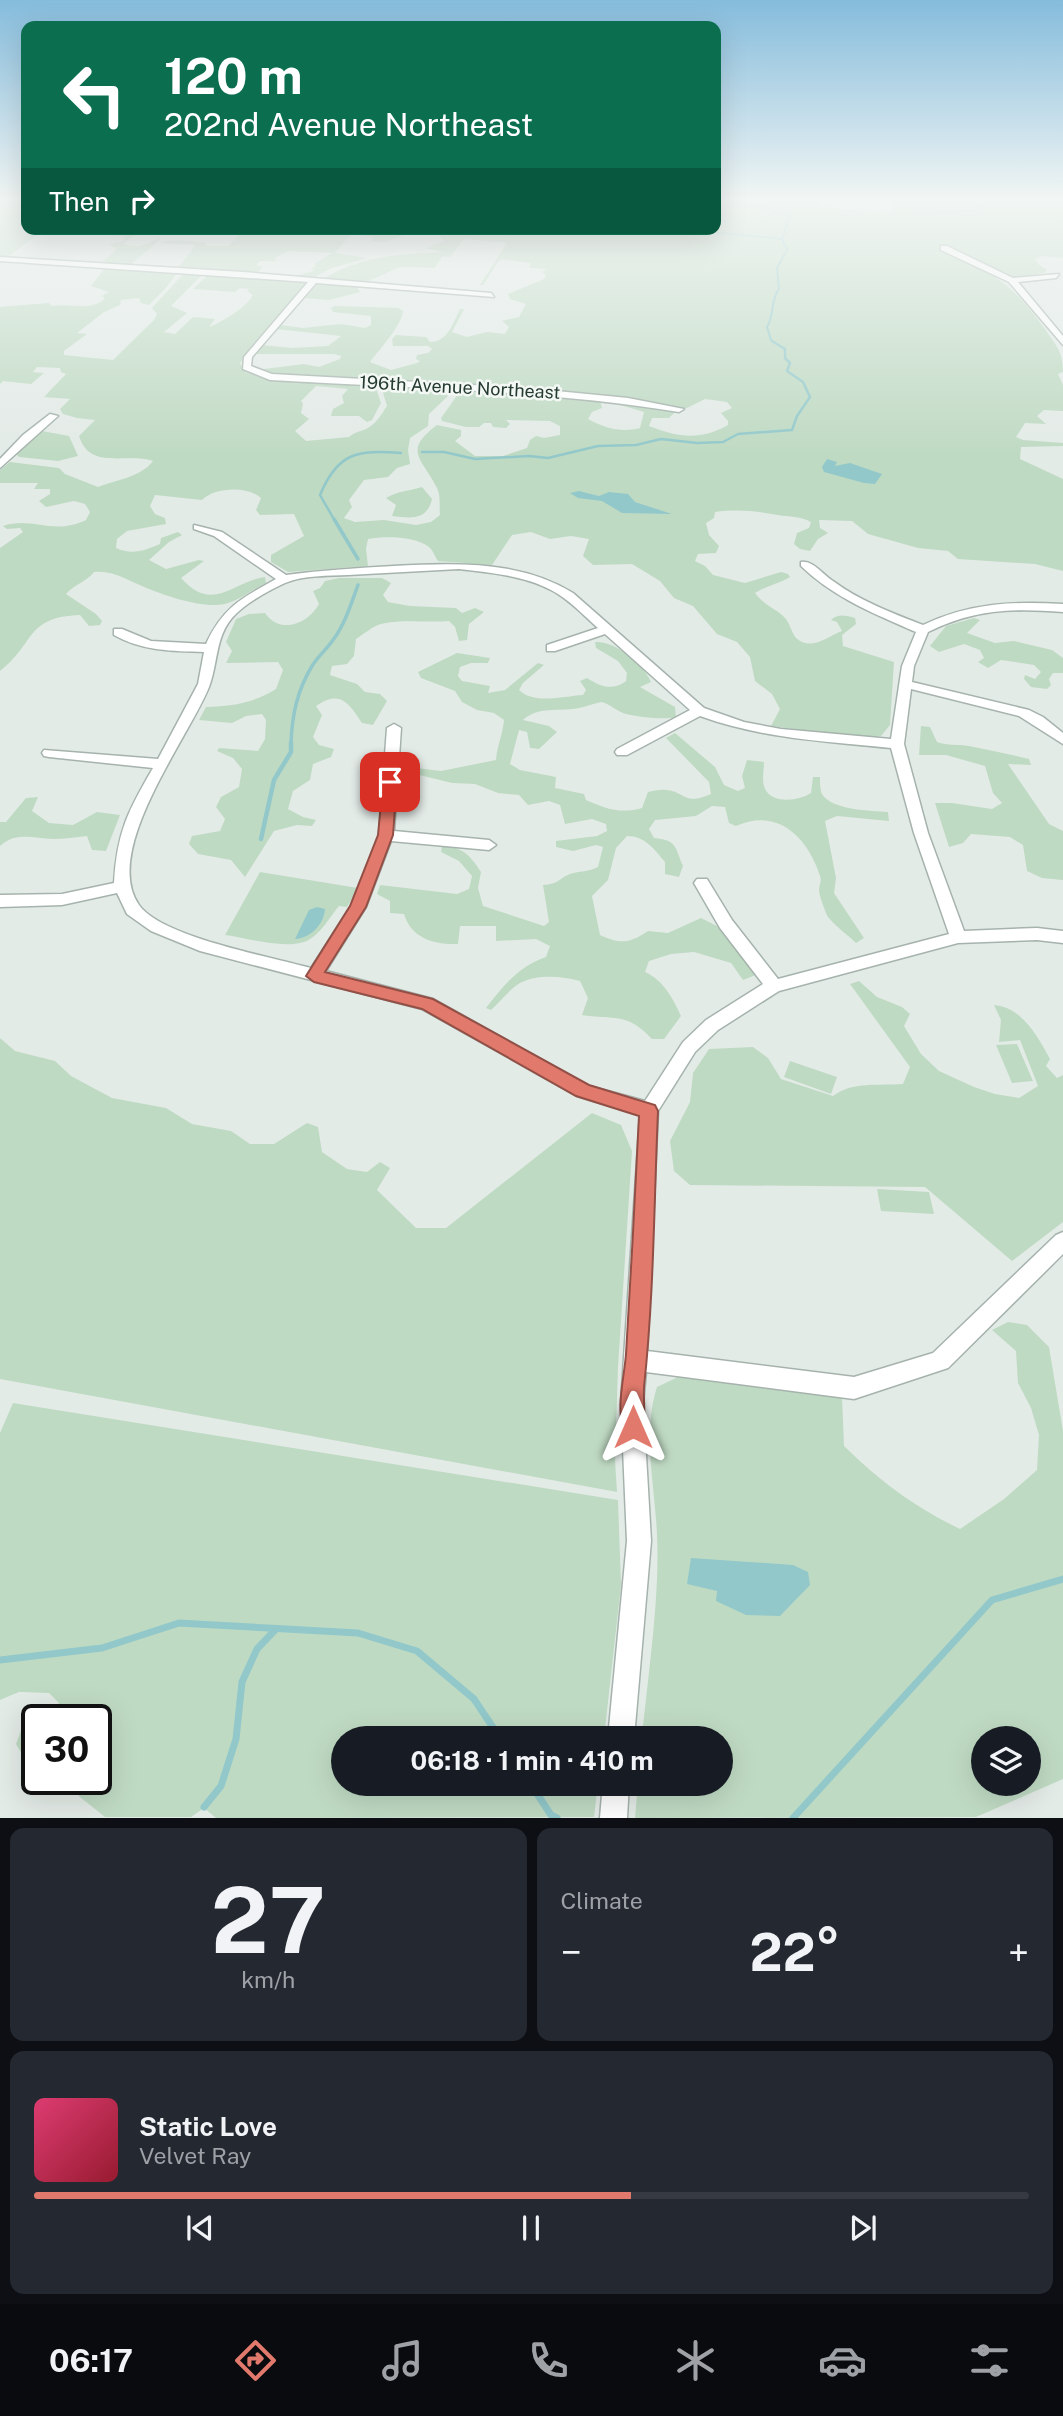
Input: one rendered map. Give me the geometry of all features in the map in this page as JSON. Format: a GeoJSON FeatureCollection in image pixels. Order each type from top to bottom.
{"type":"FeatureCollection","features":[{"type":"Feature","properties":{"kind":"street","name":"196th Avenue Northeast"},"geometry":{"type":"LineString","coordinates":[[310,285],[246,362],[247,367],[270,377],[552,391],[679,409]]}},
{"type":"Feature","properties":{"kind":"street"},"geometry":{"type":"LineString","coordinates":[[362,285],[491,295]]}},
{"type":"Feature","properties":{"kind":"street"},"geometry":{"type":"LineString","coordinates":[[1016,285],[1063,342]]}},
{"type":"Feature","properties":{"kind":"street"},"geometry":{"type":"LineString","coordinates":[[0,465],[26,437],[53,416]]}},
{"type":"Feature","properties":{"kind":"street"},"geometry":{"type":"LineString","coordinates":[[198,527],[218,534],[284,579]]}},
{"type":"Feature","properties":{"kind":"street"},"geometry":{"type":"LineString","coordinates":[[805,564],[818,578],[886,615],[923,629]]}},
{"type":"Feature","properties":{"kind":"street"},"geometry":{"type":"LineString","coordinates":[[649,1111],[583,1091],[427,1004],[200,945],[157,928],[133,910],[122,886],[124,846],[139,804],[188,719],[204,684],[211,649],[228,615],[243,602],[284,579],[395,568],[484,568],[510,572],[553,586],[569,596],[699,711],[741,726],[781,733],[897,744]]}},
{"type":"Feature","properties":{"kind":"street"},"geometry":{"type":"LineString","coordinates":[[958,937],[921,833],[897,744],[905,684],[913,650],[923,629],[970,609],[999,606],[1063,608]]}},
{"type":"Feature","properties":{"kind":"street"},"geometry":{"type":"LineString","coordinates":[[551,648],[606,630]]}},
{"type":"Feature","properties":{"kind":"street"},"geometry":{"type":"LineString","coordinates":[[118,632],[130,640],[151,645],[211,649]]}},
{"type":"Feature","properties":{"kind":"street"},"geometry":{"type":"LineString","coordinates":[[905,684],[1024,713],[1038,720],[1063,740]]}},
{"type":"Feature","properties":{"kind":"street"},"geometry":{"type":"LineString","coordinates":[[622,752],[699,711]]}},
{"type":"Feature","properties":{"kind":"street"},"geometry":{"type":"LineString","coordinates":[[314,976],[358,907],[386,835],[394,728]]}},
{"type":"Feature","properties":{"kind":"street"},"geometry":{"type":"LineString","coordinates":[[49,753],[161,764]]}},
{"type":"Feature","properties":{"kind":"street"},"geometry":{"type":"LineString","coordinates":[[386,835],[489,845]]}},
{"type":"Feature","properties":{"kind":"street"},"geometry":{"type":"LineString","coordinates":[[702,883],[726,924],[774,986]]}},
{"type":"Feature","properties":{"kind":"street"},"geometry":{"type":"LineString","coordinates":[[0,901],[28,904],[74,899],[122,886]]}},
{"type":"Feature","properties":{"kind":"street"},"geometry":{"type":"LineString","coordinates":[[622,1726],[639,1541],[632,1403],[649,1111],[689,1047],[712,1025],[774,986],[958,937],[1037,934],[1063,936]]}},
{"type":"Feature","properties":{"kind":"street"},"geometry":{"type":"LineString","coordinates":[[636,1360],[854,1388],[940,1361],[1063,1241]]}},
{"type":"Feature","properties":{"kind":"street"},"geometry":{"type":"LineString","coordinates":[[613,1818],[615,1796]]}},
{"type":"Feature","properties":{"kind":"green space"},"geometry":{"type":"Polygon","coordinates":[[[92,285],[168,285],[149,305],[141,303],[139,298],[121,300],[120,305],[104,312],[77,333],[87,334],[64,351],[64,355],[113,360],[154,320],[157,314],[152,308],[173,285],[192,285],[171,306],[187,313],[164,332],[175,334],[193,317],[215,319],[209,327],[227,318],[253,295],[247,291],[249,289],[240,288],[235,292],[193,289],[197,285],[306,285],[240,363],[245,372],[270,380],[375,385],[381,403],[372,420],[367,422],[359,416],[331,416],[333,409],[344,403],[342,396],[348,389],[316,386],[301,401],[301,413],[309,419],[295,431],[306,441],[349,437],[370,427],[387,406],[381,386],[446,389],[448,396],[429,414],[428,426],[410,438],[410,464],[397,468],[388,477],[364,480],[349,500],[352,507],[344,518],[355,522],[384,520],[416,525],[431,522],[440,515],[438,491],[418,455],[420,442],[437,425],[461,430],[461,436],[455,441],[475,456],[503,456],[527,448],[530,440],[536,436],[544,438],[560,435],[560,426],[550,421],[506,420],[510,424],[506,428],[493,427],[491,423],[466,427],[442,421],[441,418],[458,394],[453,388],[600,400],[602,408],[592,412],[588,419],[620,430],[640,428],[644,412],[617,404],[614,400],[675,412],[669,418],[652,418],[649,426],[669,433],[698,435],[728,425],[721,413],[732,408],[727,402],[705,399],[687,408],[680,408],[577,393],[318,378],[266,374],[256,370],[304,364],[319,367],[340,359],[341,356],[334,354],[254,354],[262,345],[292,348],[328,346],[341,336],[276,329],[280,325],[303,328],[341,324],[365,328],[371,325],[371,316],[333,312],[331,308],[335,306],[398,308],[403,311],[394,330],[370,362],[391,370],[417,363],[420,361],[416,359],[417,355],[428,353],[432,349],[428,346],[393,346],[392,339],[396,335],[426,337],[430,342],[441,339],[449,331],[460,309],[464,309],[452,332],[467,337],[487,332],[505,334],[509,327],[502,321],[519,317],[526,304],[510,299],[508,294],[530,285],[1005,285],[1033,313],[1052,340],[1063,365],[1063,372],[1058,374],[1063,385],[1063,411],[1044,410],[1037,416],[1046,424],[1025,423],[1016,437],[1063,443],[1063,446],[1021,447],[1020,459],[1063,479],[1063,571],[1035,564],[958,559],[948,551],[918,548],[868,534],[852,521],[819,520],[820,528],[828,533],[818,539],[810,551],[800,549],[794,544],[797,533],[809,528],[811,522],[754,512],[715,512],[714,518],[706,523],[709,535],[719,546],[716,553],[698,554],[695,561],[705,566],[713,575],[745,583],[781,572],[788,574],[790,577],[755,593],[785,618],[796,638],[808,644],[819,642],[842,631],[837,622],[831,620],[837,616],[852,617],[855,618],[856,624],[842,635],[843,646],[894,662],[890,725],[881,736],[867,738],[771,726],[780,709],[772,694],[755,681],[750,657],[737,642],[717,634],[693,606],[674,598],[660,581],[632,564],[593,565],[583,556],[589,539],[571,536],[550,539],[531,532],[512,535],[492,565],[438,561],[430,548],[423,543],[391,537],[375,538],[368,539],[368,566],[288,572],[271,562],[271,555],[304,536],[294,514],[260,515],[256,510],[261,498],[248,491],[223,490],[202,500],[155,495],[150,506],[155,514],[165,518],[166,524],[127,531],[117,539],[116,548],[133,552],[143,550],[160,544],[161,538],[178,532],[182,535],[169,542],[149,560],[166,569],[204,561],[181,578],[192,588],[203,594],[213,595],[265,577],[266,583],[233,601],[210,605],[167,596],[116,575],[94,572],[66,594],[96,614],[102,621],[100,625],[89,626],[80,615],[49,621],[33,633],[12,661],[0,671],[0,548],[23,532],[20,528],[7,529],[3,526],[24,523],[63,526],[86,520],[90,512],[85,504],[74,501],[46,507],[39,501],[50,494],[50,489],[34,489],[38,483],[0,483],[0,470],[10,462],[59,468],[65,474],[98,487],[142,471],[153,461],[100,457],[84,447],[79,436],[95,420],[63,414],[60,409],[70,399],[44,397],[66,374],[61,372],[60,368],[37,367],[33,372],[44,373],[31,384],[3,381],[0,384],[0,307],[49,303],[52,306],[86,306],[99,303],[105,299],[102,296],[109,292],[92,285]]]}},
{"type":"Feature","properties":{"kind":"green space"},"geometry":{"type":"Polygon","coordinates":[[[314,286],[357,287],[360,292],[329,300],[304,298],[314,286]]]}},
{"type":"Feature","properties":{"kind":"green space"},"geometry":{"type":"Polygon","coordinates":[[[42,431],[69,436],[78,456],[58,461],[19,457],[16,454],[42,431]]]}},
{"type":"Feature","properties":{"kind":"green space"},"geometry":{"type":"Polygon","coordinates":[[[422,487],[432,499],[422,515],[392,516],[396,505],[386,498],[422,487]]]}},
{"type":"Feature","properties":{"kind":"green space"},"geometry":{"type":"Polygon","coordinates":[[[339,578],[382,578],[391,583],[383,595],[388,602],[456,608],[462,613],[475,608],[484,612],[469,624],[467,640],[459,641],[455,627],[449,621],[381,624],[356,639],[354,656],[347,664],[332,666],[330,675],[357,684],[365,692],[380,694],[387,701],[373,725],[362,723],[348,704],[338,699],[324,701],[316,706],[322,715],[313,737],[319,745],[334,749],[331,757],[313,764],[310,780],[293,791],[288,809],[316,820],[312,826],[297,825],[274,831],[245,877],[231,860],[198,854],[189,844],[192,836],[220,831],[225,819],[216,807],[221,797],[239,787],[242,769],[233,758],[217,751],[219,748],[258,751],[265,739],[266,720],[262,714],[246,716],[232,723],[199,720],[206,707],[243,703],[276,689],[283,670],[278,662],[226,663],[232,651],[226,642],[236,619],[249,614],[265,613],[278,624],[294,624],[308,617],[319,604],[313,591],[320,588],[325,581],[339,578]]]}},
{"type":"Feature","properties":{"kind":"green space"},"geometry":{"type":"Polygon","coordinates":[[[974,618],[980,620],[967,633],[995,643],[1014,641],[1052,650],[1063,658],[1063,673],[1053,673],[1049,679],[1051,685],[1047,689],[1031,687],[1024,679],[1025,675],[1035,679],[1041,672],[1034,665],[1001,660],[988,668],[978,662],[984,658],[980,650],[964,644],[939,652],[930,646],[946,626],[974,618]]]}},
{"type":"Feature","properties":{"kind":"green space"},"geometry":{"type":"Polygon","coordinates":[[[595,642],[603,642],[628,654],[651,682],[640,687],[675,707],[676,717],[631,715],[602,702],[579,708],[535,713],[523,720],[549,726],[557,732],[539,749],[530,748],[527,732],[519,730],[510,764],[520,770],[556,777],[555,788],[584,794],[586,800],[614,810],[642,808],[648,792],[657,790],[673,791],[690,799],[711,794],[709,782],[666,738],[675,733],[715,767],[724,785],[738,791],[745,788],[742,776],[747,760],[764,762],[764,786],[767,792],[778,799],[806,796],[811,793],[813,777],[820,777],[822,794],[834,803],[852,809],[888,812],[889,821],[837,816],[825,821],[836,878],[834,893],[864,938],[856,943],[828,917],[819,889],[820,876],[808,849],[799,838],[778,823],[751,821],[736,826],[729,823],[725,807],[712,806],[696,816],[655,820],[649,829],[654,838],[671,843],[676,849],[683,866],[679,877],[665,874],[665,862],[649,844],[639,838],[627,836],[616,848],[608,880],[592,896],[600,935],[619,941],[630,940],[648,931],[668,933],[701,918],[717,926],[758,974],[743,980],[731,963],[694,952],[671,954],[649,961],[645,972],[667,990],[681,1016],[664,1039],[652,1039],[627,1021],[582,1015],[588,998],[580,981],[565,978],[542,977],[527,980],[520,983],[491,1010],[486,1008],[519,971],[546,957],[550,946],[536,939],[496,941],[496,926],[460,926],[458,944],[432,941],[412,929],[404,914],[390,913],[390,901],[377,894],[380,885],[457,894],[469,889],[472,876],[459,861],[441,852],[442,846],[455,848],[465,853],[481,872],[478,888],[483,906],[544,926],[549,922],[543,885],[598,867],[603,847],[596,845],[573,851],[556,847],[556,841],[597,836],[607,831],[606,824],[592,819],[565,824],[560,805],[549,801],[528,805],[519,795],[498,793],[475,784],[452,783],[407,772],[408,767],[441,771],[496,760],[504,720],[494,713],[477,710],[462,702],[455,691],[421,678],[418,672],[457,653],[490,658],[488,663],[471,663],[460,667],[458,676],[462,681],[490,686],[488,693],[505,690],[538,663],[544,665],[523,683],[519,690],[526,695],[558,698],[583,695],[586,690],[580,681],[587,678],[607,687],[626,681],[627,673],[618,661],[596,648],[595,642]]]}},
{"type":"Feature","properties":{"kind":"green space"},"geometry":{"type":"Polygon","coordinates":[[[921,726],[930,727],[937,742],[1029,759],[1031,765],[1008,764],[1049,824],[1063,831],[1063,880],[1042,878],[1027,871],[1023,845],[1010,837],[971,834],[963,843],[949,847],[935,803],[992,809],[1002,803],[993,793],[985,766],[946,755],[919,755],[921,726]]]}},
{"type":"Feature","properties":{"kind":"green space"},"geometry":{"type":"Polygon","coordinates":[[[38,797],[32,811],[49,823],[73,825],[97,812],[120,815],[106,851],[92,850],[87,836],[53,839],[19,837],[0,846],[0,822],[6,822],[26,798],[38,797]]]}},
{"type":"Feature","properties":{"kind":"green space"},"geometry":{"type":"Polygon","coordinates":[[[260,872],[358,888],[347,907],[339,906],[319,932],[304,942],[275,944],[225,935],[260,872]]]}},
{"type":"Feature","properties":{"kind":"green space"},"geometry":{"type":"Polygon","coordinates":[[[859,981],[877,997],[902,1007],[910,1014],[904,1026],[921,1054],[939,1071],[974,1087],[1019,1098],[1038,1086],[1020,1040],[999,1042],[1001,1020],[994,1005],[1013,1011],[1028,1024],[1050,1059],[1046,1066],[1057,1078],[1063,1075],[1063,1222],[1012,1261],[925,1187],[690,1185],[674,1171],[670,1141],[690,1102],[693,1073],[709,1049],[753,1047],[768,1058],[781,1079],[833,1096],[857,1086],[903,1084],[910,1067],[850,984],[859,981]]]}},
{"type":"Feature","properties":{"kind":"green space"},"geometry":{"type":"Polygon","coordinates":[[[0,1038],[15,1051],[55,1061],[71,1076],[112,1098],[166,1108],[192,1124],[231,1131],[250,1144],[274,1144],[307,1123],[318,1127],[322,1152],[347,1169],[367,1172],[380,1162],[390,1168],[377,1190],[416,1228],[446,1228],[592,1113],[621,1125],[632,1151],[618,1367],[615,1460],[617,1492],[0,1379],[0,1038]]]}},
{"type":"Feature","properties":{"kind":"green space"},"geometry":{"type":"Polygon","coordinates":[[[1017,1044],[1033,1081],[1012,1083],[996,1045],[1017,1044]]]}},
{"type":"Feature","properties":{"kind":"green space"},"geometry":{"type":"Polygon","coordinates":[[[790,1061],[837,1077],[831,1094],[784,1077],[790,1061]]]}},
{"type":"Feature","properties":{"kind":"green space"},"geometry":{"type":"Polygon","coordinates":[[[877,1189],[929,1192],[934,1214],[881,1211],[877,1189]]]}},
{"type":"Feature","properties":{"kind":"green space"},"geometry":{"type":"Polygon","coordinates":[[[1008,1322],[1027,1325],[1049,1347],[1063,1431],[1063,1779],[1041,1789],[1041,1726],[971,1726],[971,1796],[1024,1796],[976,1817],[635,1818],[637,1796],[733,1796],[733,1726],[643,1726],[657,1584],[657,1535],[650,1423],[657,1387],[678,1377],[842,1396],[844,1446],[898,1492],[960,1529],[1004,1499],[1037,1470],[1039,1435],[1031,1408],[1018,1383],[1016,1351],[992,1330],[1008,1322]]]}},
{"type":"Feature","properties":{"kind":"green space"},"geometry":{"type":"Polygon","coordinates":[[[13,1403],[618,1500],[621,1585],[605,1726],[331,1726],[331,1796],[596,1796],[594,1817],[216,1818],[204,1808],[191,1817],[105,1817],[78,1795],[112,1795],[112,1704],[58,1704],[49,1693],[19,1692],[0,1700],[0,1433],[13,1403]]]}},
{"type":"Feature","properties":{"kind":"green space"},"geometry":{"type":"Polygon","coordinates":[[[21,1731],[21,1752],[16,1744],[21,1731]]]}},
{"type":"Feature","properties":{"kind":"water"},"geometry":{"type":"Polygon","coordinates":[[[827,459],[837,462],[835,466],[850,463],[882,474],[875,484],[864,483],[824,472],[822,467],[827,459]]]}},
{"type":"Feature","properties":{"kind":"water"},"geometry":{"type":"Polygon","coordinates":[[[579,491],[599,496],[609,492],[628,494],[635,502],[672,514],[622,513],[602,501],[578,498],[570,493],[579,491]]]}},
{"type":"Feature","properties":{"kind":"water"},"geometry":{"type":"Polygon","coordinates":[[[317,907],[325,909],[319,925],[306,936],[295,939],[309,910],[317,907]]]}},
{"type":"Feature","properties":{"kind":"water"},"geometry":{"type":"Polygon","coordinates":[[[691,1558],[793,1565],[808,1572],[810,1585],[780,1616],[746,1615],[716,1601],[717,1591],[687,1584],[691,1558]]]}},
{"type":"Feature","properties":{"kind":"waterway"},"geometry":{"type":"LineString","coordinates":[[774,342],[767,327],[779,285]]}},
{"type":"Feature","properties":{"kind":"waterway"},"geometry":{"type":"LineString","coordinates":[[422,452],[444,452],[475,459],[529,456],[548,458],[598,446],[636,445],[661,439],[697,443],[723,442],[738,434],[792,430],[797,416],[810,397],[803,382],[787,371],[790,363],[785,358],[785,349],[774,342]]}},
{"type":"Feature","properties":{"kind":"waterway"},"geometry":{"type":"LineString","coordinates":[[335,521],[320,495],[334,470],[342,462],[361,454],[401,453]]}},
{"type":"Feature","properties":{"kind":"waterway"},"geometry":{"type":"LineString","coordinates":[[334,519],[358,559]]}},
{"type":"Feature","properties":{"kind":"waterway"},"geometry":{"type":"LineString","coordinates":[[291,744],[294,713],[307,675],[341,627],[358,585]]}},
{"type":"Feature","properties":{"kind":"waterway"},"geometry":{"type":"LineString","coordinates":[[261,839],[274,780],[291,752],[291,744]]}},
{"type":"Feature","properties":{"kind":"waterway"},"geometry":{"type":"LineString","coordinates":[[793,1818],[992,1600],[1063,1579]]}},
{"type":"Feature","properties":{"kind":"waterway"},"geometry":{"type":"LineString","coordinates":[[0,1660],[102,1648],[179,1623],[358,1633],[417,1651],[474,1699],[492,1726]]}},
{"type":"Feature","properties":{"kind":"waterway"},"geometry":{"type":"LineString","coordinates":[[204,1807],[221,1786],[236,1739],[242,1682],[257,1649],[276,1629]]}},
{"type":"Feature","properties":{"kind":"waterway"},"geometry":{"type":"LineString","coordinates":[[539,1796],[551,1815],[557,1818]]}},
{"type":"Feature","properties":{"kind":"route"},"geometry":{"type":"LineString","coordinates":[[390,782],[386,835],[358,907],[314,976],[427,1004],[475,1028],[583,1091],[649,1111],[632,1403],[633,1427]]}}]}
